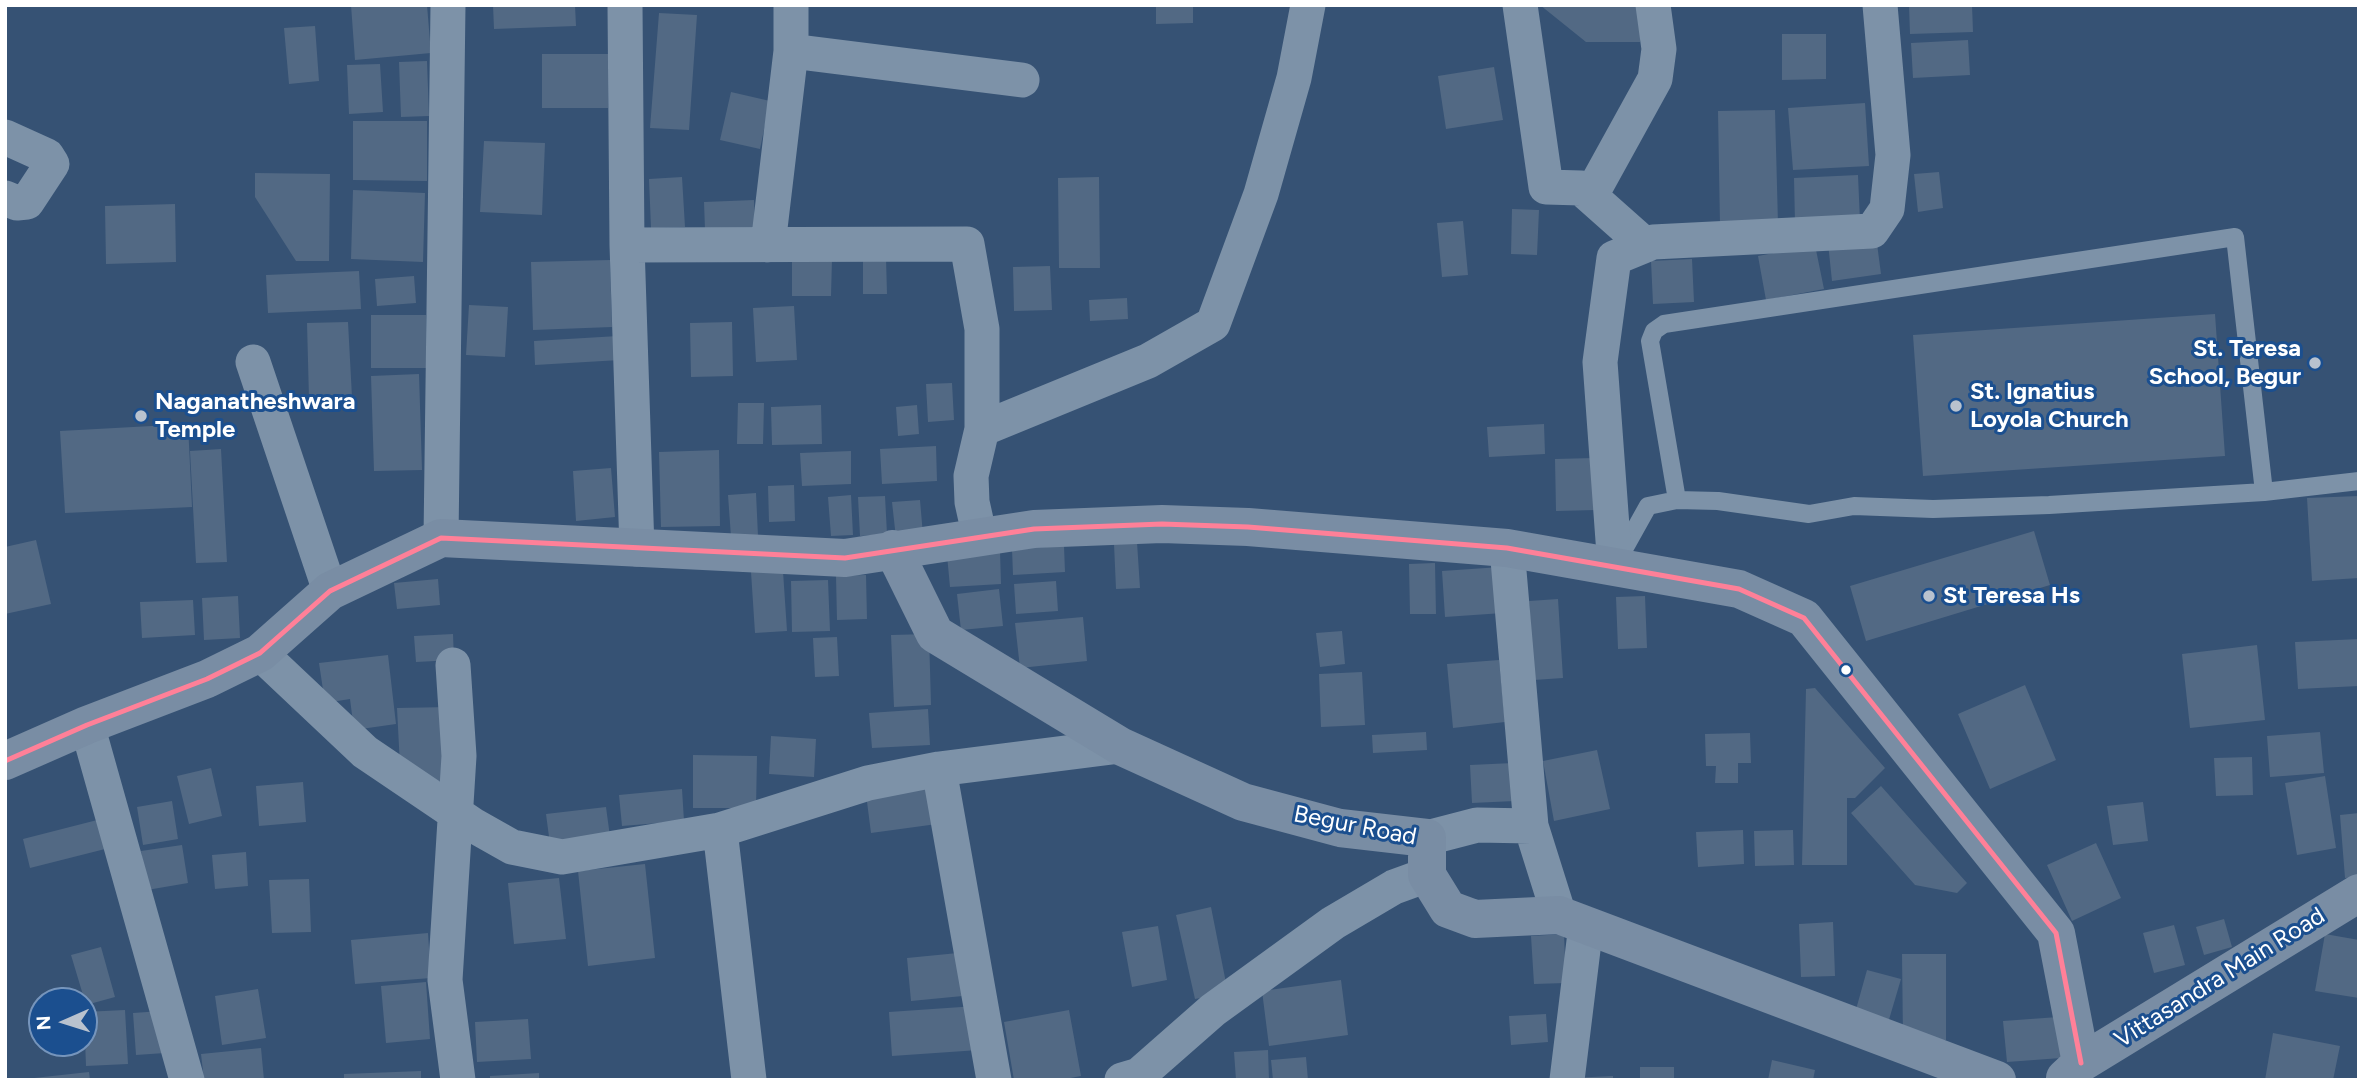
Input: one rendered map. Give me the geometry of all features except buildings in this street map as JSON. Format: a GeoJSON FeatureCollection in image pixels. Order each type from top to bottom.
{"type":"FeatureCollection","features":[{"type":"Feature","properties":{"kind":"main road"},"geometry":{"type":"LineString","coordinates":[[5,761],[87,724],[207,680],[260,653],[330,591],[441,538],[845,558],[1034,529],[1162,524],[1248,527],[1507,548],[1738,589],[1804,618],[2056,933],[2082,1074]]}},
{"type":"Feature","properties":{"kind":"main road","name":"Begur Road"},"geometry":{"type":"LineString","coordinates":[[893,549],[935,634],[1120,746],[1243,802],[1340,828],[1427,838],[1427,875],[1448,909],[1475,919],[1572,920],[1947,1071],[1997,1080]]}},
{"type":"Feature","properties":{"kind":"main road","name":"Vittasandra Main Road"},"geometry":{"type":"LineString","coordinates":[[2082,1074],[2359,893]]}},
{"type":"Feature","properties":{"kind":"street"},"geometry":{"type":"LineString","coordinates":[[441,538],[448,5]]}},
{"type":"Feature","properties":{"kind":"street"},"geometry":{"type":"LineString","coordinates":[[625,5],[627,245],[637,549]]}},
{"type":"Feature","properties":{"kind":"street"},"geometry":{"type":"LineString","coordinates":[[768,245],[791,51],[791,5]]}},
{"type":"Feature","properties":{"kind":"street"},"geometry":{"type":"LineString","coordinates":[[982,429],[1148,360],[1213,324],[1261,194],[1294,78],[1308,5]]}},
{"type":"Feature","properties":{"kind":"street"},"geometry":{"type":"LineString","coordinates":[[1520,5],[1546,187],[1569,186],[1591,195],[1643,243]]}},
{"type":"Feature","properties":{"kind":"street"},"geometry":{"type":"LineString","coordinates":[[1591,195],[1655,79],[1659,49],[1653,5]]}},
{"type":"Feature","properties":{"kind":"street"},"geometry":{"type":"LineString","coordinates":[[1615,568],[1600,362],[1614,258],[1643,243],[1872,231],[1887,209],[1893,155],[1880,5]]}},
{"type":"Feature","properties":{"kind":"street"},"geometry":{"type":"LineString","coordinates":[[791,51],[1022,80]]}},
{"type":"Feature","properties":{"kind":"street"},"geometry":{"type":"LineString","coordinates":[[5,137],[47,156],[52,164],[27,202],[17,203],[5,198]]}},
{"type":"Feature","properties":{"kind":"street"},"geometry":{"type":"LineString","coordinates":[[627,245],[967,244],[982,329],[982,429],[971,476],[972,502],[980,538]]}},
{"type":"Feature","properties":{"kind":"street"},"geometry":{"type":"LineString","coordinates":[[253,362],[330,591]]}},
{"type":"Feature","properties":{"kind":"street"},"geometry":{"type":"LineString","coordinates":[[1507,548],[1531,826],[1572,920],[1567,1080]]}},
{"type":"Feature","properties":{"kind":"street"},"geometry":{"type":"LineString","coordinates":[[260,653],[365,752],[512,847],[562,857],[720,830],[867,783],[939,769],[1120,746]]}},
{"type":"Feature","properties":{"kind":"street"},"geometry":{"type":"LineString","coordinates":[[453,665],[459,756],[445,980],[458,1080]]}},
{"type":"Feature","properties":{"kind":"street"},"geometry":{"type":"LineString","coordinates":[[87,724],[187,1080]]}},
{"type":"Feature","properties":{"kind":"street"},"geometry":{"type":"LineString","coordinates":[[939,769],[994,1080]]}},
{"type":"Feature","properties":{"kind":"street"},"geometry":{"type":"LineString","coordinates":[[1427,838],[1477,825],[1531,826]]}},
{"type":"Feature","properties":{"kind":"street"},"geometry":{"type":"LineString","coordinates":[[720,830],[749,1080]]}},
{"type":"Feature","properties":{"kind":"street"},"geometry":{"type":"LineString","coordinates":[[1122,1080],[1139,1075],[1213,1010],[1333,923],[1394,887],[1427,875]]}},
{"type":"Feature","properties":{"kind":"lane"},"geometry":{"type":"LineString","coordinates":[[1677,500],[1650,341],[1654,331],[1664,324],[2235,237],[2264,492]]}},
{"type":"Feature","properties":{"kind":"lane"},"geometry":{"type":"LineString","coordinates":[[1615,568],[1648,506],[1677,500],[1717,501],[1810,514],[1854,506],[1933,509],[2049,505],[2264,492],[2359,481]]}},
{"type":"Feature","properties":{"kind":"transit line"},"geometry":{"type":"LineString","coordinates":[[5,761],[87,725],[207,679],[260,653],[330,591],[441,538],[845,558],[1034,529],[1162,524],[1248,527],[1507,548],[1739,589],[1804,618],[2056,933],[2081,1063]]}},
{"type":"Feature","properties":{"kind":"place","name":"St. Teresa School, Begur"},"geometry":{"type":"Point","coordinates":[2315,363]}},
{"type":"Feature","properties":{"kind":"place","name":"St. Ignatius Loyola Church"},"geometry":{"type":"Point","coordinates":[1956,406]}},
{"type":"Feature","properties":{"kind":"place","name":"Naganatheshwara Temple"},"geometry":{"type":"Point","coordinates":[141,416]}},
{"type":"Feature","properties":{"kind":"place","name":"St Teresa Hs"},"geometry":{"type":"Point","coordinates":[1929,596]}}]}
